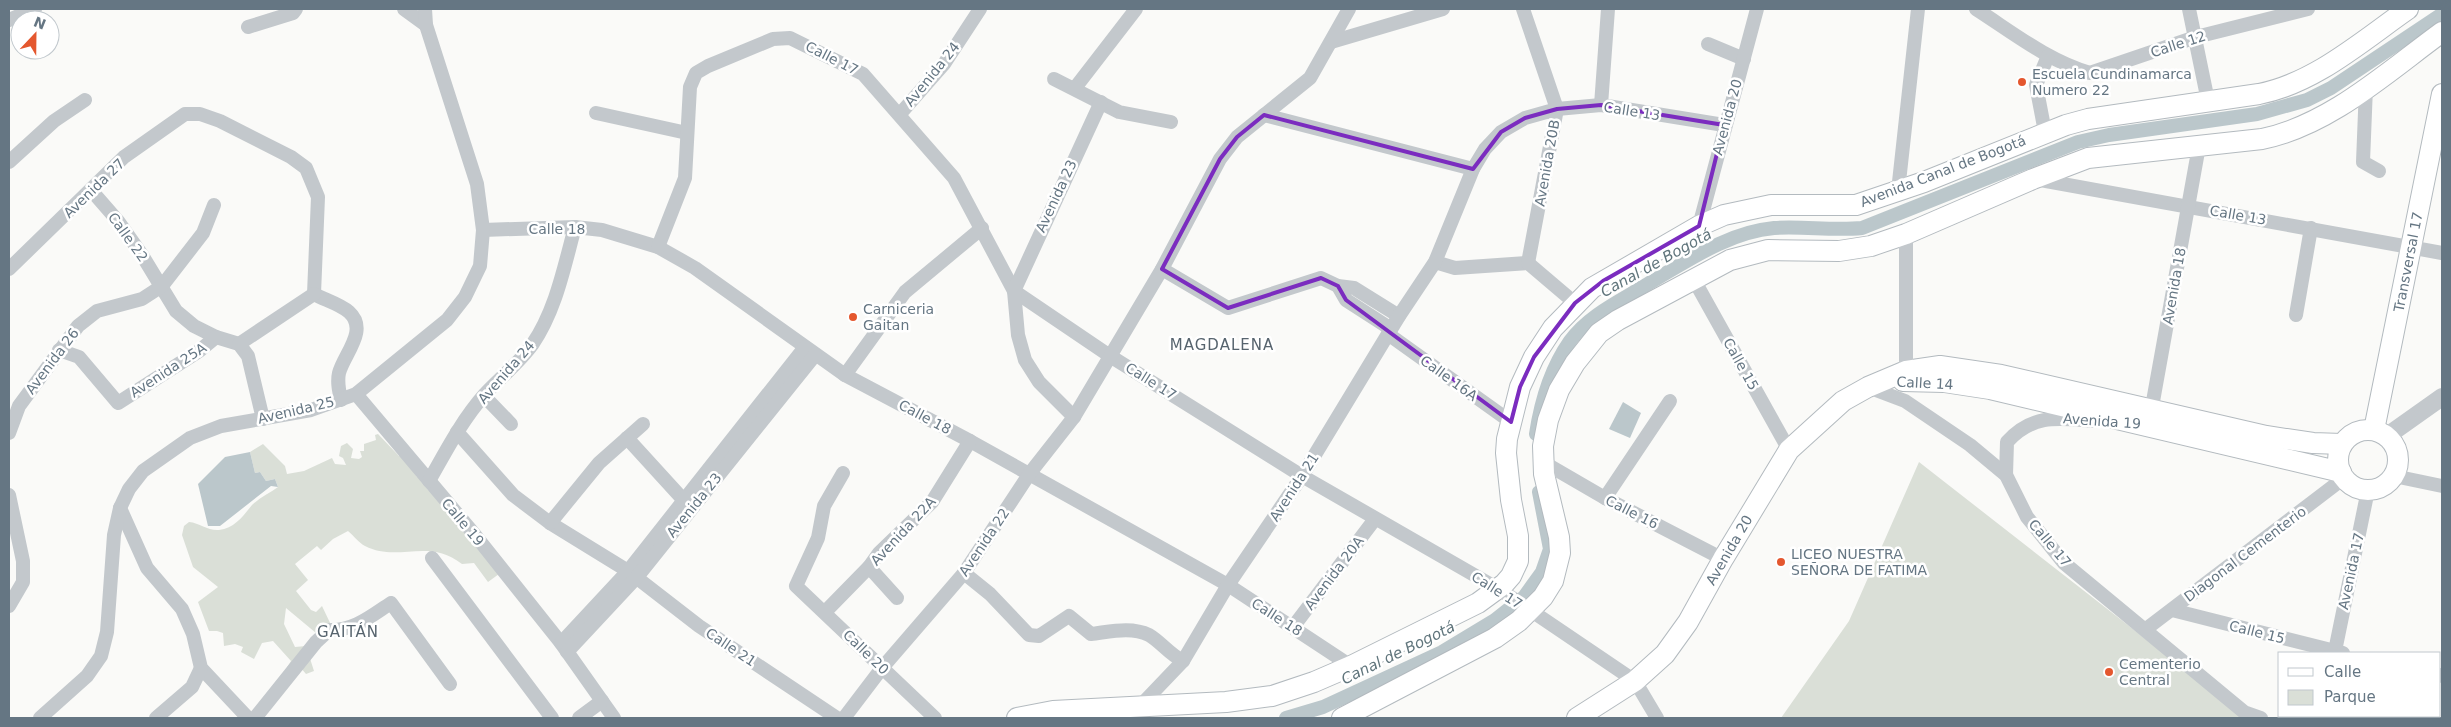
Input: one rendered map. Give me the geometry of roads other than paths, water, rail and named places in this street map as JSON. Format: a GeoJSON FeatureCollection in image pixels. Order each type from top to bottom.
{"type":"FeatureCollection","features":[{"type":"Feature","properties":{"kind":"main road","name":"Avenida Canal de Bogotá"},"geometry":{"type":"LineString","coordinates":[[1017,718],[1054,711],[1226,702],[1272,696],[1314,682],[1351,666],[1500,590],[1514,571],[1519,554],[1506,468],[1507,439],[1520,387],[1534,357],[1553,328],[1575,303],[1603,281],[1699,226],[1724,215],[1748,208],[1856,205],[1898,191],[2045,132],[2088,120],[2259,94],[2294,83],[2323,67],[2408,9]]}},
{"type":"Feature","properties":{"kind":"main road"},"geometry":{"type":"LineString","coordinates":[[1342,718],[1494,638],[1528,609],[1553,581],[1560,553],[1543,462],[1544,440],[1552,406],[1567,375],[1589,345],[1599,334],[1618,320],[1693,278],[1730,260],[1756,252],[1847,251],[1906,234],[2033,179],[2088,158],[2262,139],[2286,133],[2320,118],[2442,32]]}},
{"type":"Feature","properties":{"kind":"main road","name":"Transversal 17"},"geometry":{"type":"LineString","coordinates":[[2381,433],[2411,246],[2442,94]]}},
{"type":"Feature","properties":{"kind":"main road","name":"Calle 14"},"geometry":{"type":"LineString","coordinates":[[1875,384],[1906,371],[1940,366],[2001,375],[2150,417],[2343,475]]}},
{"type":"Feature","properties":{"kind":"main road","name":"Calle 14"},"geometry":{"type":"LineString","coordinates":[[1875,384],[1944,382],[2266,436],[2313,443],[2342,444]]}},
{"type":"Feature","properties":{"kind":"main road","name":"Avenida 20"},"geometry":{"type":"LineString","coordinates":[[1577,718],[1635,681],[1665,654],[1688,622],[1723,559],[1789,450],[1843,401],[1875,384]]}},
{"type":"Feature","properties":{"kind":"main road"},"geometry":{"type":"LineString","coordinates":[[2362,430],[2381,433],[2394,444],[2398,454],[2398,466],[2394,476],[2383,486],[2368,490],[2351,484],[2343,475],[2338,463],[2342,444],[2351,435],[2362,430]]}},
{"type":"Feature","properties":{"kind":"street"},"geometry":{"type":"LineString","coordinates":[[9,20],[35,9]]}},
{"type":"Feature","properties":{"kind":"street"},"geometry":{"type":"LineString","coordinates":[[248,27],[293,13],[296,9]]}},
{"type":"Feature","properties":{"kind":"street"},"geometry":{"type":"LineString","coordinates":[[404,9],[426,25]]}},
{"type":"Feature","properties":{"kind":"street","name":"Avenida 25"},"geometry":{"type":"LineString","coordinates":[[40,718],[87,676],[101,656],[107,632],[114,534],[120,508],[128,489],[143,471],[190,438],[221,426],[311,410],[356,394],[447,320],[466,297],[480,266],[483,230],[477,184],[426,25],[425,9]]}},
{"type":"Feature","properties":{"kind":"street","name":"Avenida 24"},"geometry":{"type":"LineString","coordinates":[[900,114],[944,64],[980,9]]}},
{"type":"Feature","properties":{"kind":"street"},"geometry":{"type":"LineString","coordinates":[[1076,88],[1136,9]]}},
{"type":"Feature","properties":{"kind":"street"},"geometry":{"type":"LineString","coordinates":[[1110,356],[1162,269],[1220,159],[1237,137],[1310,78],[1349,9]]}},
{"type":"Feature","properties":{"kind":"street"},"geometry":{"type":"LineString","coordinates":[[1408,9],[1440,9]]}},
{"type":"Feature","properties":{"kind":"street"},"geometry":{"type":"LineString","coordinates":[[1331,42],[1440,9]]}},
{"type":"Feature","properties":{"kind":"street","name":"Avenida 20B"},"geometry":{"type":"LineString","coordinates":[[1523,9],[1557,109],[1528,263]]}},
{"type":"Feature","properties":{"kind":"street"},"geometry":{"type":"LineString","coordinates":[[1601,105],[1608,9]]}},
{"type":"Feature","properties":{"kind":"street","name":"Avenida 20"},"geometry":{"type":"LineString","coordinates":[[1699,226],[1756,9]]}},
{"type":"Feature","properties":{"kind":"street"},"geometry":{"type":"LineString","coordinates":[[1898,191],[1918,9]]}},
{"type":"Feature","properties":{"kind":"street","name":"Calle 12"},"geometry":{"type":"LineString","coordinates":[[1976,9],[2048,56],[2072,68],[2090,73],[2196,37],[2308,9]]}},
{"type":"Feature","properties":{"kind":"street"},"geometry":{"type":"LineString","coordinates":[[2189,9],[2208,101]]}},
{"type":"Feature","properties":{"kind":"street","name":"Calle 17"},"geometry":{"type":"LineString","coordinates":[[687,133],[690,86],[696,73],[708,66],[773,39],[790,38],[863,74],[900,114],[954,178],[1014,291],[1110,356],[1302,476],[1375,520],[1500,590],[1635,681],[1657,718]]}},
{"type":"Feature","properties":{"kind":"street"},"geometry":{"type":"LineString","coordinates":[[1708,44],[1744,59]]}},
{"type":"Feature","properties":{"kind":"street"},"geometry":{"type":"LineString","coordinates":[[2045,132],[2036,86],[2048,56]]}},
{"type":"Feature","properties":{"kind":"street"},"geometry":{"type":"LineString","coordinates":[[1054,79],[1076,88],[1118,112],[1171,122]]}},
{"type":"Feature","properties":{"kind":"street"},"geometry":{"type":"LineString","coordinates":[[2366,87],[2364,162],[2379,171]]}},
{"type":"Feature","properties":{"kind":"street"},"geometry":{"type":"LineString","coordinates":[[9,162],[54,121],[85,100]]}},
{"type":"Feature","properties":{"kind":"street","name":"Avenida 23"},"geometry":{"type":"LineString","coordinates":[[1014,291],[1101,102]]}},
{"type":"Feature","properties":{"kind":"street","name":"Calle 13"},"geometry":{"type":"LineString","coordinates":[[1473,169],[1485,149],[1501,132],[1525,118],[1557,109],[1601,105],[1724,125]]}},
{"type":"Feature","properties":{"kind":"street"},"geometry":{"type":"LineString","coordinates":[[596,113],[687,133],[685,178],[658,247]]}},
{"type":"Feature","properties":{"kind":"street","name":"Avenida 27"},"geometry":{"type":"LineString","coordinates":[[9,270],[124,158],[185,114],[200,114],[220,121],[291,157],[306,168],[318,197],[314,294]]}},
{"type":"Feature","properties":{"kind":"street"},"geometry":{"type":"LineString","coordinates":[[1264,115],[1473,169]]}},
{"type":"Feature","properties":{"kind":"street","name":"Avenida 18"},"geometry":{"type":"LineString","coordinates":[[2150,417],[2199,146]]}},
{"type":"Feature","properties":{"kind":"street","name":"Avenida 21"},"geometry":{"type":"LineString","coordinates":[[1141,705],[1183,661],[1228,585],[1302,476],[1389,332],[1435,262],[1473,169]]}},
{"type":"Feature","properties":{"kind":"street","name":"Calle 13"},"geometry":{"type":"LineString","coordinates":[[2033,179],[2442,253]]}},
{"type":"Feature","properties":{"kind":"street","name":"Calle 22"},"geometry":{"type":"LineString","coordinates":[[91,190],[118,221],[162,286]]}},
{"type":"Feature","properties":{"kind":"street","name":"Avenida 26"},"geometry":{"type":"LineString","coordinates":[[9,433],[19,406],[78,326],[97,311],[142,299],[162,286],[203,233],[214,205]]}},
{"type":"Feature","properties":{"kind":"street","name":"Avenida 24"},"geometry":{"type":"LineString","coordinates":[[430,481],[457,432],[484,396],[531,346],[546,319],[558,290],[575,227]]}},
{"type":"Feature","properties":{"kind":"street","name":"Calle 18"},"geometry":{"type":"LineString","coordinates":[[483,230],[575,227],[602,230],[658,247],[695,268],[845,375],[1030,473],[1228,585],[1351,666]]}},
{"type":"Feature","properties":{"kind":"street"},"geometry":{"type":"LineString","coordinates":[[845,375],[905,292],[982,228]]}},
{"type":"Feature","properties":{"kind":"street"},"geometry":{"type":"LineString","coordinates":[[2296,315],[2311,228]]}},
{"type":"Feature","properties":{"kind":"street"},"geometry":{"type":"LineString","coordinates":[[1906,234],[1906,371]]}},
{"type":"Feature","properties":{"kind":"street"},"geometry":{"type":"LineString","coordinates":[[1435,262],[1455,268],[1528,263],[1575,303]]}},
{"type":"Feature","properties":{"kind":"street"},"geometry":{"type":"LineString","coordinates":[[1162,269],[1228,308],[1321,278],[1338,286],[1354,288],[1399,316]]}},
{"type":"Feature","properties":{"kind":"street","name":"Calle 15"},"geometry":{"type":"LineString","coordinates":[[1693,278],[1789,450]]}},
{"type":"Feature","properties":{"kind":"street"},"geometry":{"type":"LineString","coordinates":[[162,286],[176,311],[194,326],[216,337],[239,344],[248,356],[263,418]]}},
{"type":"Feature","properties":{"kind":"street","name":"Calle 16A"},"geometry":{"type":"LineString","coordinates":[[1338,286],[1346,300],[1511,422]]}},
{"type":"Feature","properties":{"kind":"street"},"geometry":{"type":"LineString","coordinates":[[1014,291],[1018,335],[1026,360],[1039,382],[1074,417]]}},
{"type":"Feature","properties":{"kind":"street"},"geometry":{"type":"LineString","coordinates":[[239,344],[314,294],[349,312],[356,322],[357,335],[340,371],[338,382],[340,400]]}},
{"type":"Feature","properties":{"kind":"street","name":"Avenida 25A"},"geometry":{"type":"LineString","coordinates":[[59,350],[79,357],[118,403],[200,351],[216,337]]}},
{"type":"Feature","properties":{"kind":"street","name":"Avenida 23"},"geometry":{"type":"LineString","coordinates":[[564,647],[633,574],[687,503],[810,351]]}},
{"type":"Feature","properties":{"kind":"street","name":"Avenida 22"},"geometry":{"type":"LineString","coordinates":[[844,718],[882,668],[964,574],[1030,473],[1074,417],[1110,356]]}},
{"type":"Feature","properties":{"kind":"street","name":"Calle 17"},"geometry":{"type":"LineString","coordinates":[[1875,384],[1905,401],[1970,445],[2006,475],[2027,517],[2064,563],[2244,712],[2261,718]]}},
{"type":"Feature","properties":{"kind":"street","name":"Calle 19"},"geometry":{"type":"LineString","coordinates":[[356,394],[430,481],[564,647],[614,718]]}},
{"type":"Feature","properties":{"kind":"street"},"geometry":{"type":"LineString","coordinates":[[484,396],[511,424]]}},
{"type":"Feature","properties":{"kind":"street"},"geometry":{"type":"LineString","coordinates":[[2381,433],[2442,397]]}},
{"type":"Feature","properties":{"kind":"street"},"geometry":{"type":"LineString","coordinates":[[1604,498],[1670,401]]}},
{"type":"Feature","properties":{"kind":"street","name":"Avenida 19"},"geometry":{"type":"LineString","coordinates":[[2006,475],[2007,442],[2018,429],[2051,417],[2150,417]]}},
{"type":"Feature","properties":{"kind":"street"},"geometry":{"type":"LineString","coordinates":[[550,523],[599,463],[643,424]]}},
{"type":"Feature","properties":{"kind":"street","name":"Calle 21"},"geometry":{"type":"LineString","coordinates":[[457,432],[513,495],[550,523],[633,574],[699,626],[837,718]]}},
{"type":"Feature","properties":{"kind":"street"},"geometry":{"type":"LineString","coordinates":[[627,438],[687,503]]}},
{"type":"Feature","properties":{"kind":"street","name":"Avenida 22A"},"geometry":{"type":"LineString","coordinates":[[825,612],[869,567],[879,553],[932,502],[970,441]]}},
{"type":"Feature","properties":{"kind":"street","name":"Calle 16"},"geometry":{"type":"LineString","coordinates":[[1543,462],[1604,498],[1723,559]]}},
{"type":"Feature","properties":{"kind":"street","name":"Calle 20"},"geometry":{"type":"LineString","coordinates":[[843,473],[824,506],[818,538],[796,586],[935,718]]}},
{"type":"Feature","properties":{"kind":"street","name":"Diagonal Cementerio"},"geometry":{"type":"LineString","coordinates":[[2146,629],[2343,475]]}},
{"type":"Feature","properties":{"kind":"street"},"geometry":{"type":"LineString","coordinates":[[2394,476],[2442,486]]}},
{"type":"Feature","properties":{"kind":"street","name":"Avenida 17"},"geometry":{"type":"LineString","coordinates":[[2339,652],[2368,490]]}},
{"type":"Feature","properties":{"kind":"street"},"geometry":{"type":"LineString","coordinates":[[9,495],[23,561],[23,582],[9,606]]}},
{"type":"Feature","properties":{"kind":"street"},"geometry":{"type":"LineString","coordinates":[[120,508],[146,568],[182,609],[193,634],[201,668],[248,718]]}},
{"type":"Feature","properties":{"kind":"street","name":"Avenida 20A"},"geometry":{"type":"LineString","coordinates":[[1293,627],[1375,520]]}},
{"type":"Feature","properties":{"kind":"street"},"geometry":{"type":"LineString","coordinates":[[432,558],[552,718]]}},
{"type":"Feature","properties":{"kind":"street"},"geometry":{"type":"LineString","coordinates":[[869,567],[897,598]]}},
{"type":"Feature","properties":{"kind":"street"},"geometry":{"type":"LineString","coordinates":[[964,574],[990,594],[1029,635],[1038,636],[1069,616],[1091,634],[1129,630],[1149,635],[1170,654],[1183,661]]}},
{"type":"Feature","properties":{"kind":"street"},"geometry":{"type":"LineString","coordinates":[[255,718],[316,642],[329,630],[340,631],[353,628],[391,603],[450,684]]}},
{"type":"Feature","properties":{"kind":"street","name":"Calle 15"},"geometry":{"type":"LineString","coordinates":[[2172,610],[2339,652]]}},
{"type":"Feature","properties":{"kind":"street"},"geometry":{"type":"LineString","coordinates":[[156,718],[192,687],[201,668]]}},
{"type":"Feature","properties":{"kind":"street"},"geometry":{"type":"LineString","coordinates":[[579,718],[602,701]]}},
{"type":"Feature","properties":{"kind":"waterway","name":"Canal de Bogotá"},"geometry":{"type":"LineString","coordinates":[[1536,434],[1544,397],[1552,374],[1563,351],[1578,332],[1596,316],[1616,303],[1708,249],[1740,235],[1774,228],[1862,228],[2078,142],[2109,135],[2257,114],[2307,100],[2331,88],[2442,14]]}},
{"type":"Feature","properties":{"kind":"waterway","name":"Canal de Bogotá"},"geometry":{"type":"LineString","coordinates":[[1286,718],[1323,707],[1442,652],[1495,620],[1524,597],[1542,572],[1550,549],[1539,492]]}},
{"type":"Feature","properties":{"kind":"place","name":"Escuela Cundinamarca Numero 22"},"geometry":{"type":"Point","coordinates":[2022,82]}},
{"type":"Feature","properties":{"kind":"place","name":"Carniceria Gaitan"},"geometry":{"type":"Point","coordinates":[853,317]}},
{"type":"Feature","properties":{"kind":"place","name":"LICEO NUESTRA SEÑORA DE FATIMA"},"geometry":{"type":"Point","coordinates":[1781,562]}},
{"type":"Feature","properties":{"kind":"place","name":"Cementerio Central"},"geometry":{"type":"Point","coordinates":[2109,672]}},
{"type":"Feature","properties":{"kind":"district","name":"MAGDALENA"},"geometry":{"type":"Point","coordinates":[1222,345]}},
{"type":"Feature","properties":{"kind":"district","name":"GAITÁN"},"geometry":{"type":"Point","coordinates":[348,632]}}]}
